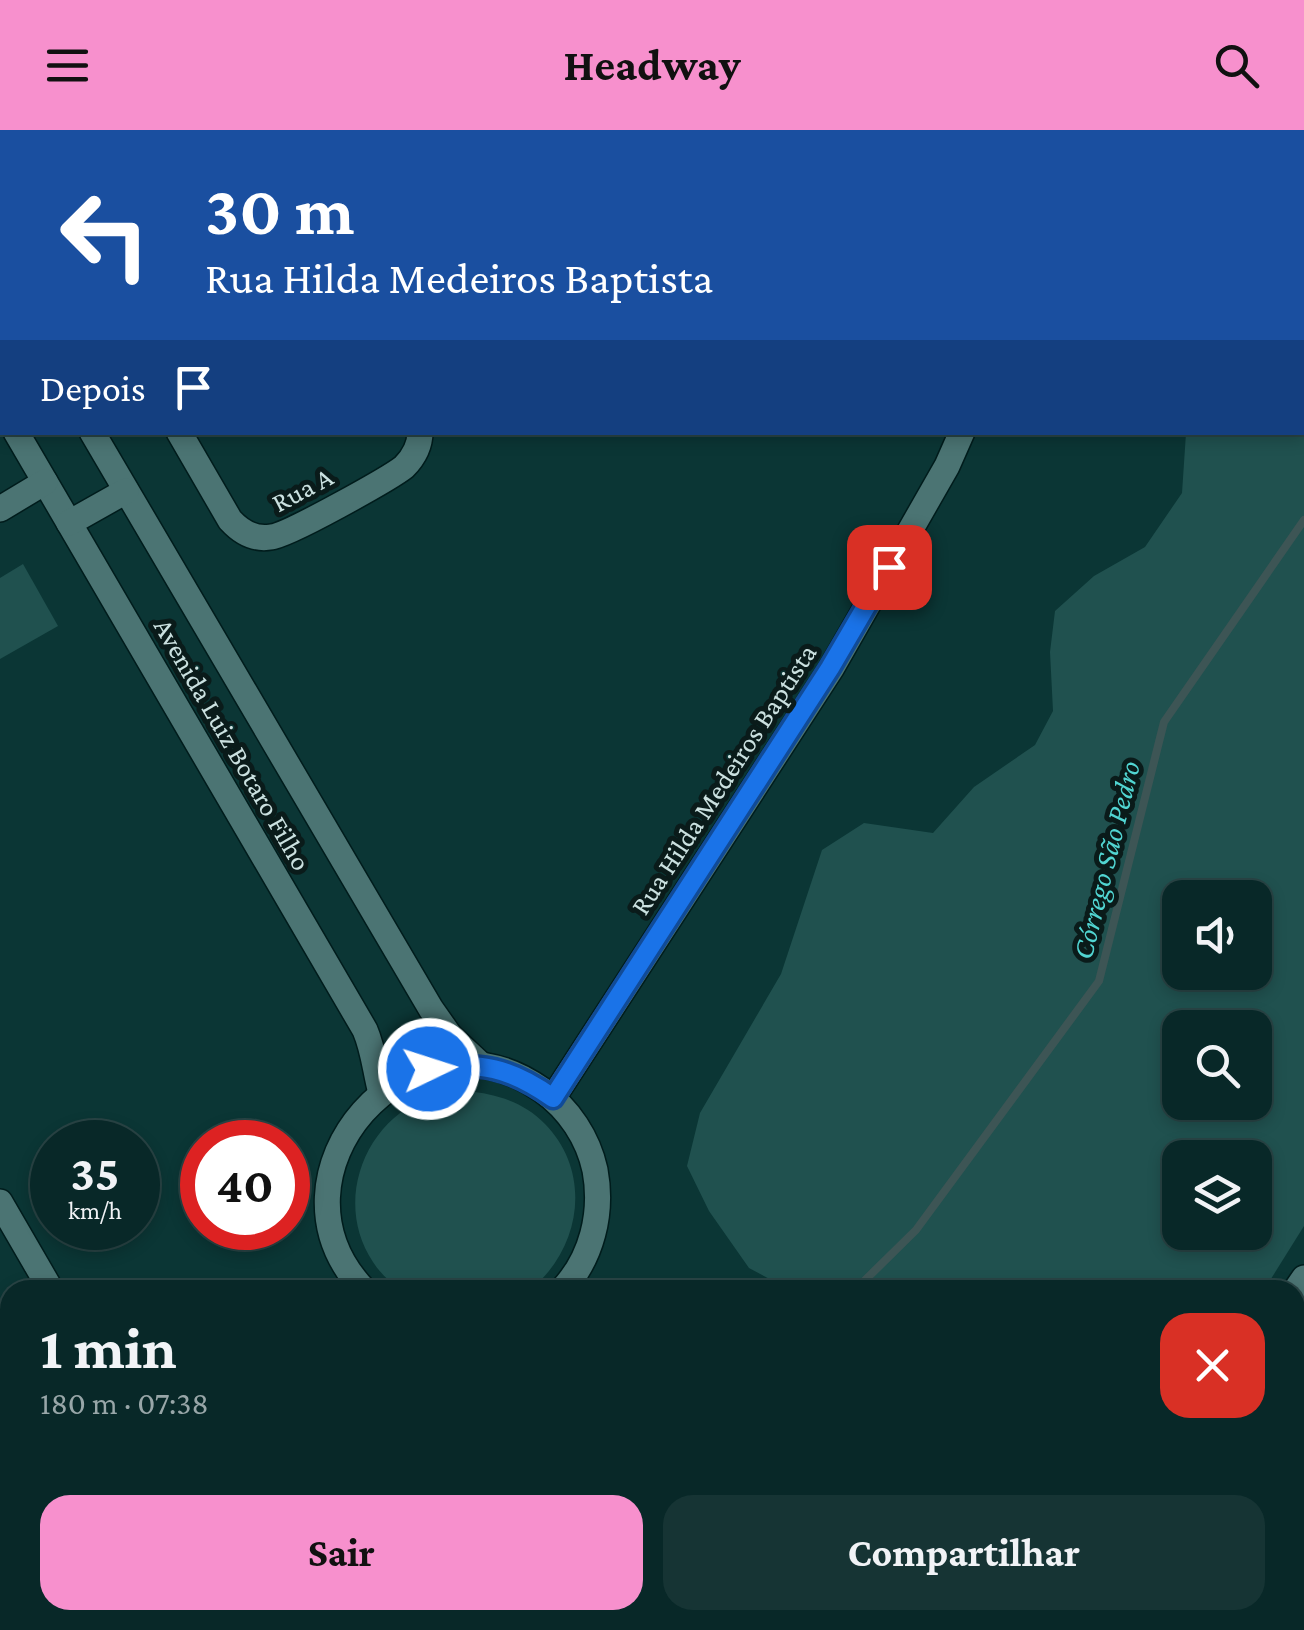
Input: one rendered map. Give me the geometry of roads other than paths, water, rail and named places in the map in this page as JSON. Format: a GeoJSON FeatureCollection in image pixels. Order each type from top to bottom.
{"type":"FeatureCollection","features":[{"type":"Feature","properties":{"kind":"street","name":"Avenida Luiz Botaro Filho"},"geometry":{"type":"LineString","coordinates":[[18,435],[364,1030],[382,1092]]}},
{"type":"Feature","properties":{"kind":"street","name":"Avenida Luiz Botaro Filho"},"geometry":{"type":"LineString","coordinates":[[94,435],[431,1009],[450,1036],[481,1066]]}},
{"type":"Feature","properties":{"kind":"street","name":"Rua A"},"geometry":{"type":"LineString","coordinates":[[182,435],[230,520],[240,530],[262,538],[284,534],[400,470],[417,451],[421,435]]}},
{"type":"Feature","properties":{"kind":"street","name":"Rua Hilda Medeiros Baptista"},"geometry":{"type":"LineString","coordinates":[[553,1098],[830,668],[947,466],[961,435]]}},
{"type":"Feature","properties":{"kind":"street"},"geometry":{"type":"LineString","coordinates":[[0,509],[45,482]]}},
{"type":"Feature","properties":{"kind":"street"},"geometry":{"type":"LineString","coordinates":[[70,523],[126,491]]}},
{"type":"Feature","properties":{"kind":"street"},"geometry":{"type":"LineString","coordinates":[[350,1280],[332,1234],[328,1208],[335,1156],[346,1132],[382,1092],[429,1069],[455,1065],[507,1072],[531,1083],[553,1098],[584,1138],[598,1186],[598,1211],[584,1260],[569,1280]]}},
{"type":"Feature","properties":{"kind":"street"},"geometry":{"type":"LineString","coordinates":[[0,1202],[46,1280]]}},
{"type":"Feature","properties":{"kind":"waterway","name":"Córrego São Pedro"},"geometry":{"type":"LineString","coordinates":[[865,1280],[916,1230],[1099,981],[1164,722],[1304,520]]}}]}
